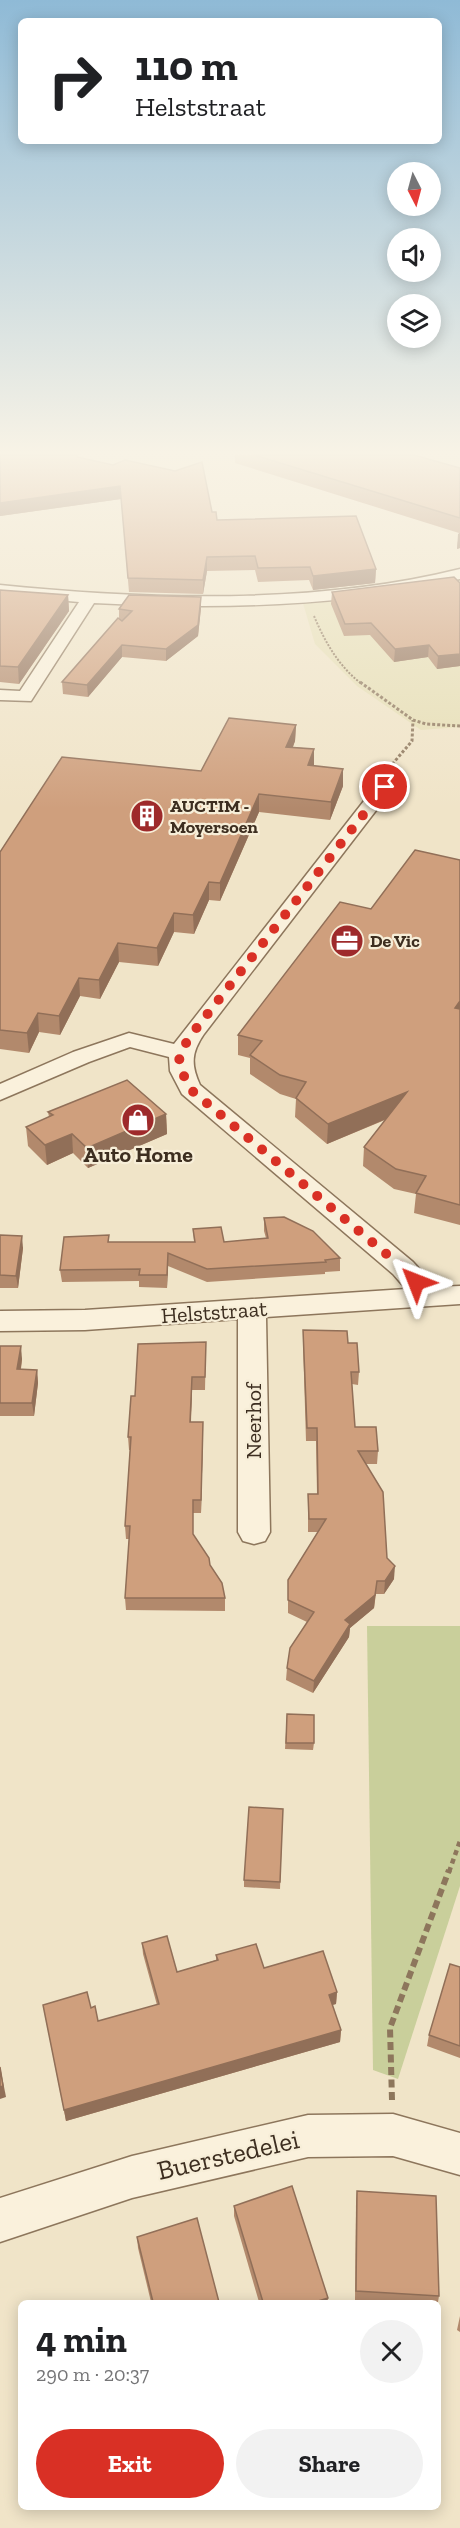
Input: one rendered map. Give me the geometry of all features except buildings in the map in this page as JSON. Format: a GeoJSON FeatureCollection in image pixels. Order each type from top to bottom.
{"type":"FeatureCollection","features":[{"type":"Feature","properties":{"kind":"street"},"geometry":{"type":"LineString","coordinates":[[0,590],[89,599],[201,601],[307,597],[389,587],[460,574]]}},
{"type":"Feature","properties":{"kind":"street"},"geometry":{"type":"LineString","coordinates":[[0,695],[25,697],[89,599]]}},
{"type":"Feature","properties":{"kind":"street"},"geometry":{"type":"LineString","coordinates":[[385,787],[179,1052],[178,1063],[190,1089],[403,1268],[429,1297]]}},
{"type":"Feature","properties":{"kind":"street"},"geometry":{"type":"LineString","coordinates":[[0,1093],[81,1057],[129,1040],[179,1052]]}},
{"type":"Feature","properties":{"kind":"street","name":"Helststraat"},"geometry":{"type":"LineString","coordinates":[[0,1321],[85,1320],[460,1295]]}},
{"type":"Feature","properties":{"kind":"street","name":"Neerhof"},"geometry":{"type":"LineString","coordinates":[[252,1310],[254,1532]]}},
{"type":"Feature","properties":{"kind":"street","name":"Buerstedelei"},"geometry":{"type":"LineString","coordinates":[[0,2220],[132,2177],[308,2136],[393,2135],[460,2154]]}},
{"type":"Feature","properties":{"kind":"path"},"geometry":{"type":"LineString","coordinates":[[307,597],[320,631],[345,671],[413,720],[426,724],[460,726]]}},
{"type":"Feature","properties":{"kind":"path"},"geometry":{"type":"LineString","coordinates":[[385,787],[380,779],[412,741],[413,720]]}},
{"type":"Feature","properties":{"kind":"path"},"geometry":{"type":"LineString","coordinates":[[393,2135],[390,2028],[460,1841]]}},
{"type":"Feature","properties":{"kind":"shaded area"},"geometry":{"type":"Polygon","coordinates":[[[460,578],[460,727],[421,730],[357,686],[315,644],[302,600],[460,578]]]}},
{"type":"Feature","properties":{"kind":"green space"},"geometry":{"type":"Polygon","coordinates":[[[367,1626],[460,1626],[460,1886],[398,2079],[373,2070],[367,1626]]]}},
{"type":"Feature","properties":{"kind":"place","name":"AUCTIM - Moyersoen"},"geometry":{"type":"Point","coordinates":[147,816]}},
{"type":"Feature","properties":{"kind":"place","name":"De Vic"},"geometry":{"type":"Point","coordinates":[347,941]}},
{"type":"Feature","properties":{"kind":"place","name":"Auto Home"},"geometry":{"type":"Point","coordinates":[138,1120]}},
{"type":"Feature","properties":{"kind":"route"},"geometry":{"type":"LineString","coordinates":[[385,787],[195,1030],[179,1052],[178,1063],[190,1089],[403,1268],[416,1282]]}}]}
